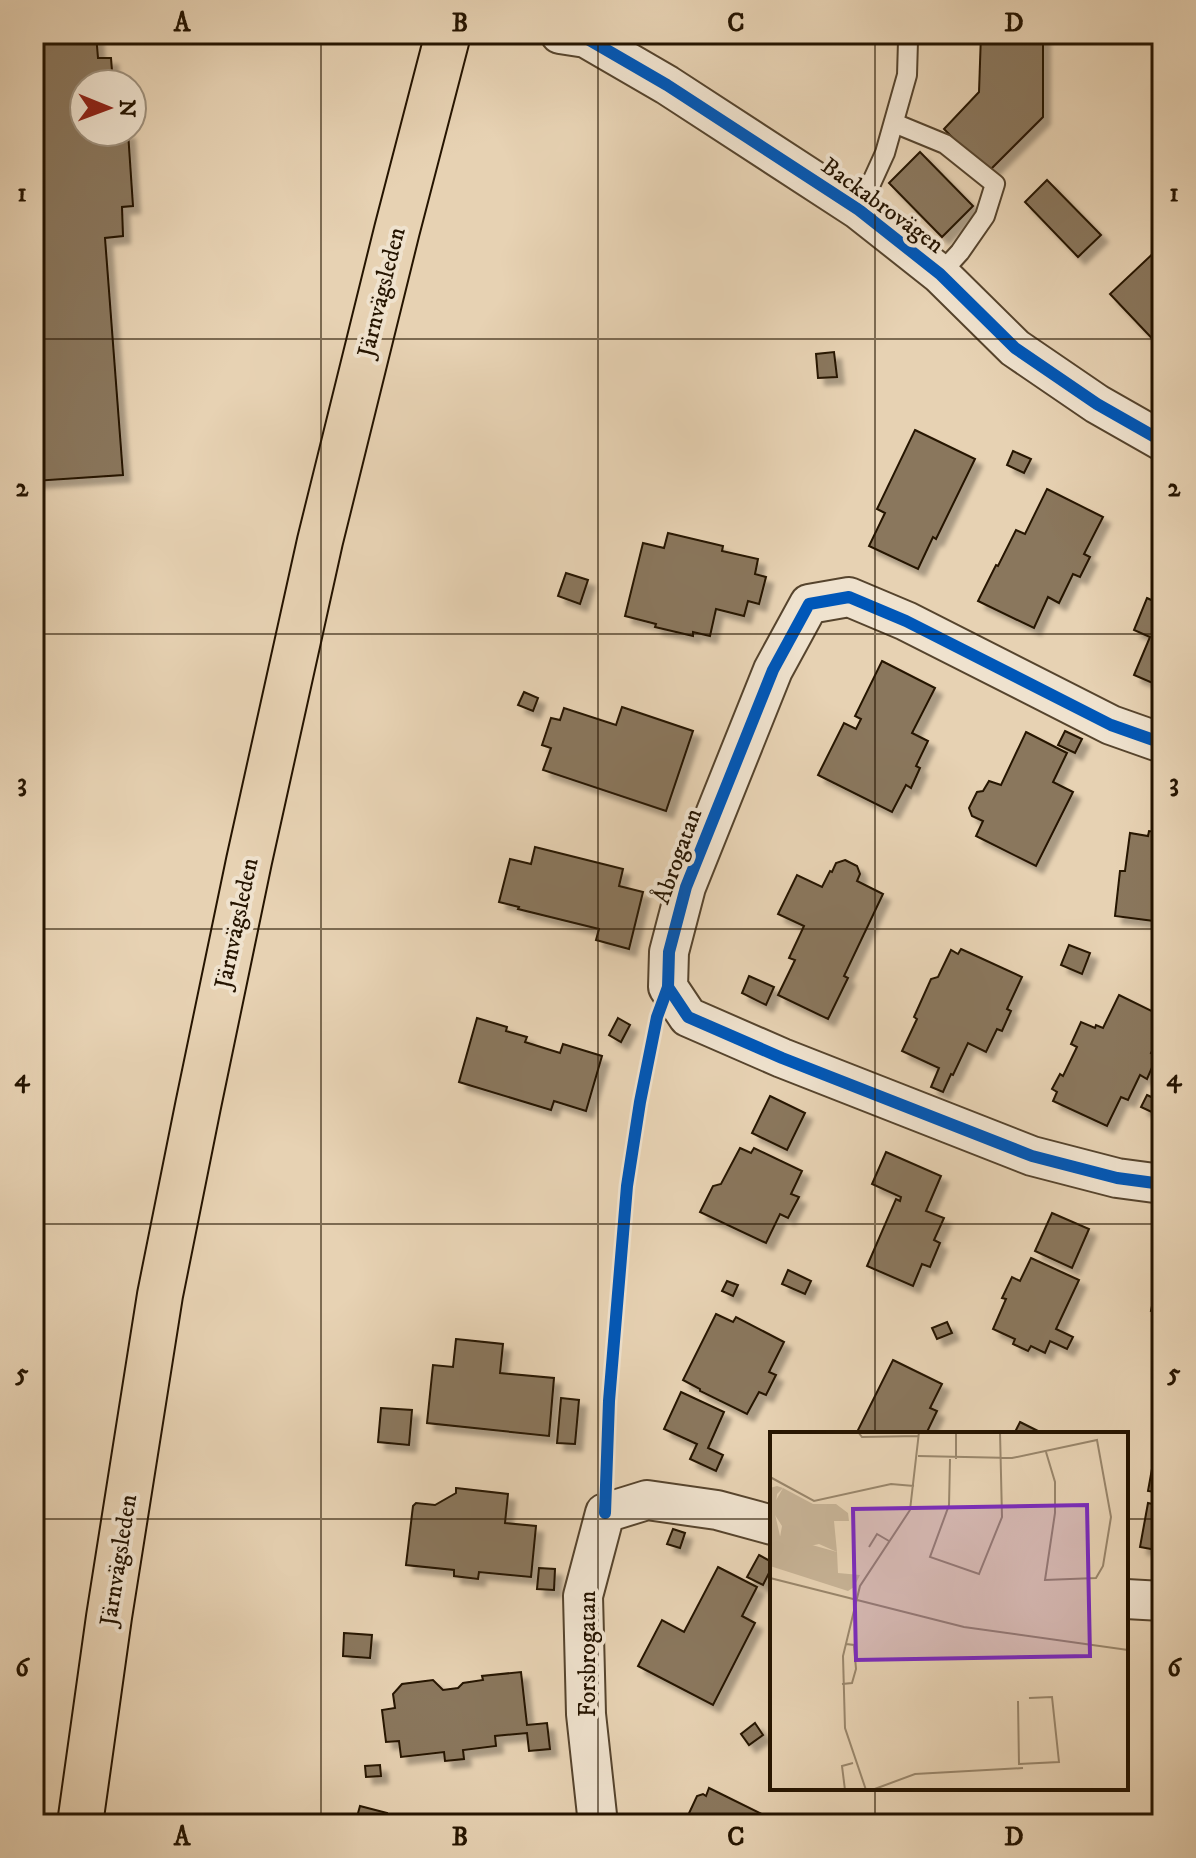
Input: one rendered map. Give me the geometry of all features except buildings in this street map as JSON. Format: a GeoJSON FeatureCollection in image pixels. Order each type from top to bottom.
{"type":"FeatureCollection","features":[{"type":"Feature","properties":{"kind":"main road","name":"Järnvägsleden"},"geometry":{"type":"LineString","coordinates":[[80,1824],[160,1295],[198,1106],[320,541],[448,34]]}},
{"type":"Feature","properties":{"kind":"street","name":"Backabrovägen"},"geometry":{"type":"LineString","coordinates":[[560,34],[586,38],[667,85],[859,210],[940,274],[1015,348],[1097,404],[1162,441]]}},
{"type":"Feature","properties":{"kind":"street","name":"Åbrogatan"},"geometry":{"type":"LineString","coordinates":[[1162,743],[1111,725],[906,621],[849,597],[809,604],[773,670],[686,887],[669,952],[668,987],[688,1017],[782,1058],[1032,1156],[1117,1178],[1162,1184]]}},
{"type":"Feature","properties":{"kind":"street","name":"Forsbrogatan"},"geometry":{"type":"LineString","coordinates":[[598,1824],[586,1714],[583,1596],[605,1513],[647,1500],[717,1510],[770,1524]]}},
{"type":"Feature","properties":{"kind":"street"},"geometry":{"type":"LineString","coordinates":[[1128,1599],[1162,1601]]}},
{"type":"Feature","properties":{"kind":"lane"},"geometry":{"type":"LineString","coordinates":[[859,210],[885,153],[894,123],[907,75],[908,41]]}},
{"type":"Feature","properties":{"kind":"lane"},"geometry":{"type":"LineString","coordinates":[[894,123],[945,144],[995,184],[985,216],[940,274]]}},
{"type":"Feature","properties":{"kind":"cycle path"},"geometry":{"type":"LineString","coordinates":[[560,34],[586,38],[667,85],[859,210],[940,274],[1015,348],[1097,404],[1162,441]]}},
{"type":"Feature","properties":{"kind":"cycle path"},"geometry":{"type":"LineString","coordinates":[[1162,743],[1111,725],[906,621],[849,597],[809,604],[773,670],[686,887],[669,952],[668,987],[688,1017],[782,1058],[1032,1156],[1117,1178],[1162,1184]]}},
{"type":"Feature","properties":{"kind":"cycle path"},"geometry":{"type":"LineString","coordinates":[[605,1513],[609,1401],[627,1186],[657,1017],[668,987]]}}]}
